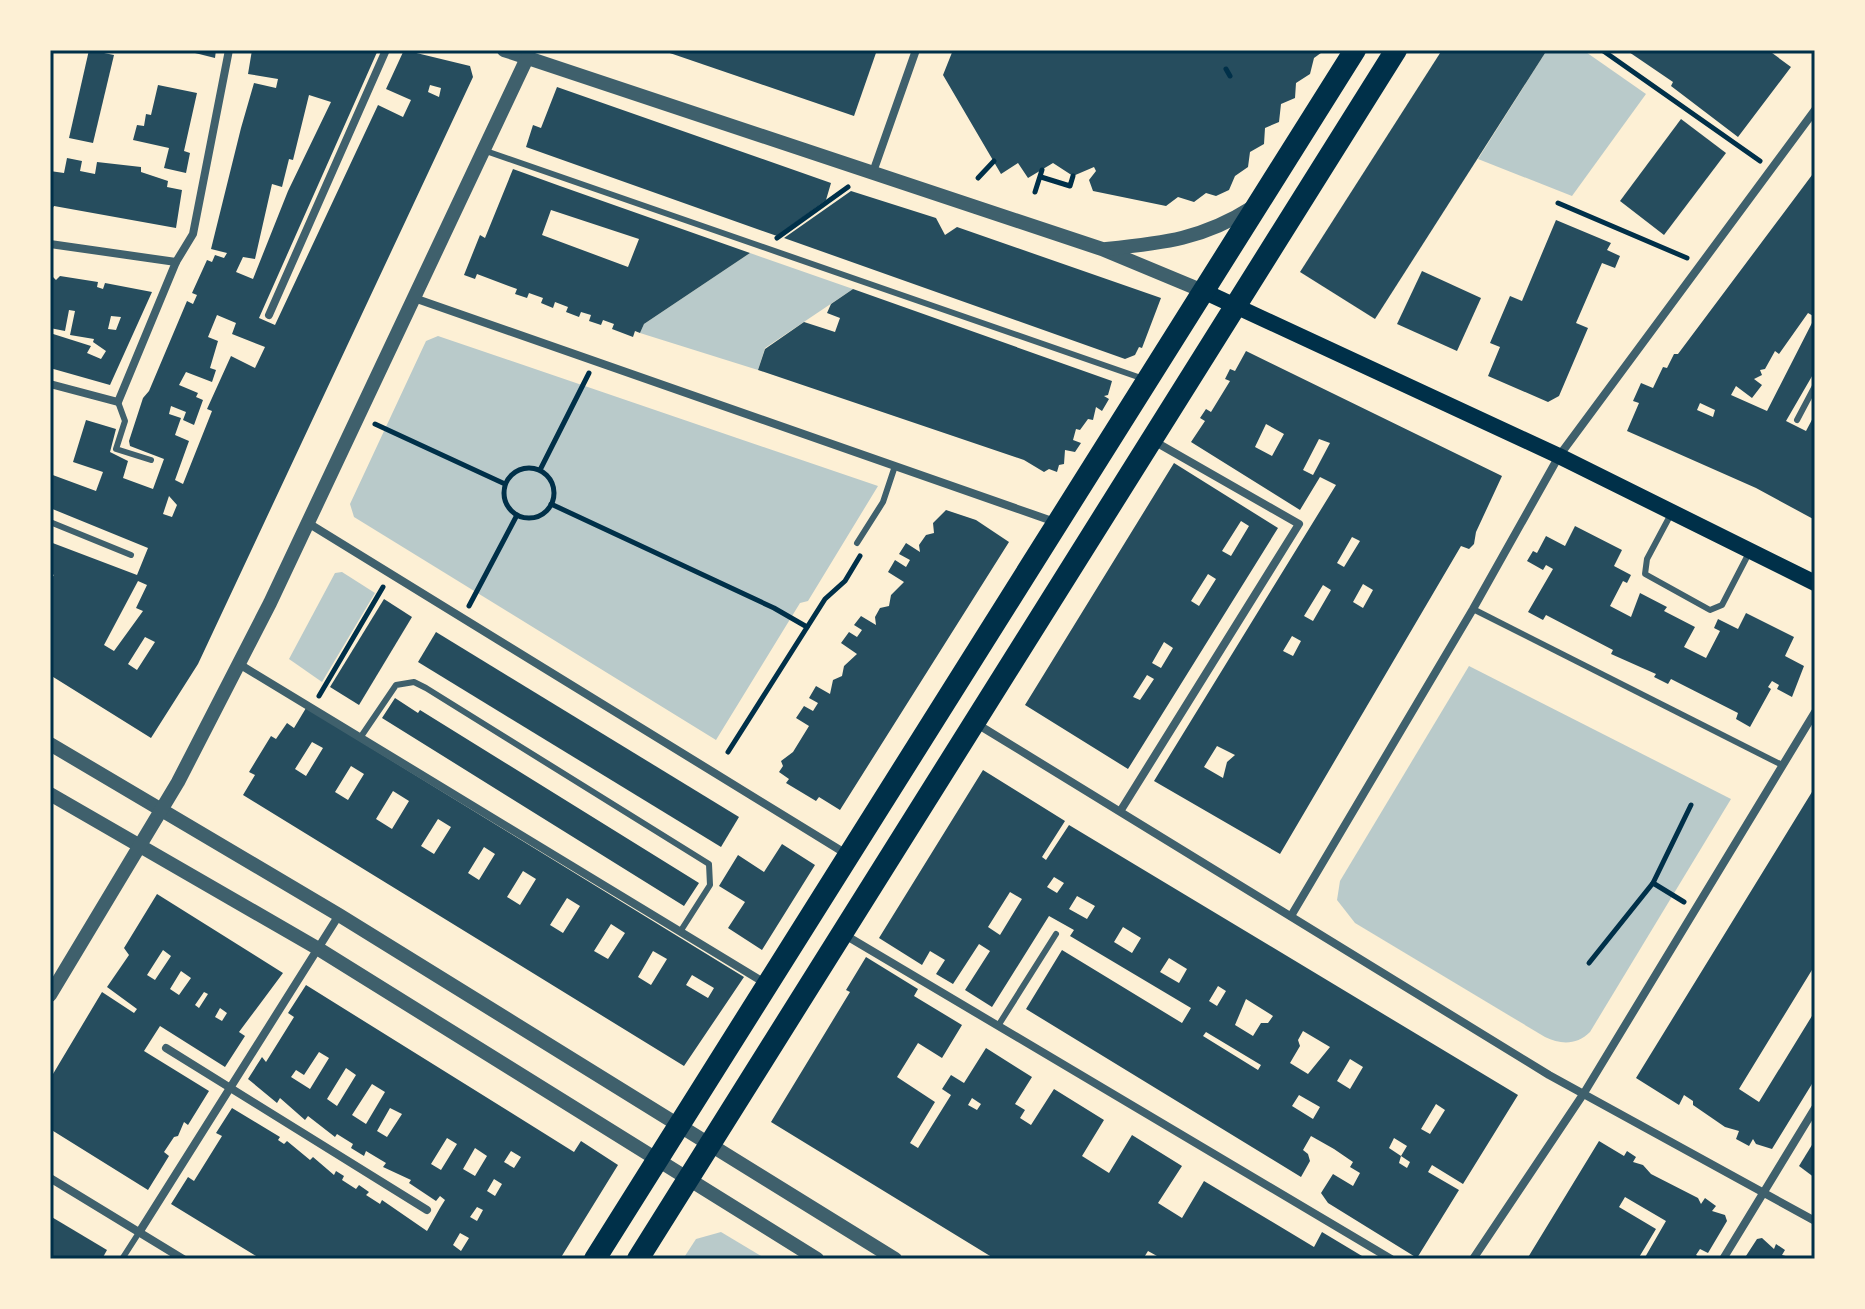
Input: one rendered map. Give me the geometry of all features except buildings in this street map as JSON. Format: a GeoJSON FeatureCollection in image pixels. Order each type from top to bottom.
{"type":"FeatureCollection","features":[{"type":"Feature","properties":{"kind":"highway"},"geometry":{"type":"LineString","coordinates":[[595,1259],[1355,50]]}},
{"type":"Feature","properties":{"kind":"highway"},"geometry":{"type":"LineString","coordinates":[[638,1259],[1396,50]]}},
{"type":"Feature","properties":{"kind":"main road"},"geometry":{"type":"LineString","coordinates":[[1203,291],[1559,456],[1815,583]]}},
{"type":"Feature","properties":{"kind":"street"},"geometry":{"type":"LineString","coordinates":[[50,384],[118,402],[176,262],[193,234],[229,50]]}},
{"type":"Feature","properties":{"kind":"street"},"geometry":{"type":"LineString","coordinates":[[269,315],[386,50]]}},
{"type":"Feature","properties":{"kind":"street"},"geometry":{"type":"LineString","coordinates":[[504,50],[529,53],[1102,249],[1203,291]]}},
{"type":"Feature","properties":{"kind":"street"},"geometry":{"type":"LineString","coordinates":[[873,172],[916,50]]}},
{"type":"Feature","properties":{"kind":"street"},"geometry":{"type":"LineString","coordinates":[[50,995],[160,811],[239,664],[529,53]]}},
{"type":"Feature","properties":{"kind":"street"},"geometry":{"type":"LineString","coordinates":[[1291,916],[1473,609],[1559,456],[1815,110]]}},
{"type":"Feature","properties":{"kind":"street"},"geometry":{"type":"LineString","coordinates":[[1102,249],[1166,243],[1202,234],[1221,227],[1258,204]]}},
{"type":"Feature","properties":{"kind":"street"},"geometry":{"type":"LineString","coordinates":[[50,244],[176,262]]}},
{"type":"Feature","properties":{"kind":"street"},"geometry":{"type":"LineString","coordinates":[[414,298],[1057,523]]}},
{"type":"Feature","properties":{"kind":"street"},"geometry":{"type":"LineString","coordinates":[[1121,810],[1299,524],[1151,440]]}},
{"type":"Feature","properties":{"kind":"street"},"geometry":{"type":"LineString","coordinates":[[308,523],[463,615],[849,855]]}},
{"type":"Feature","properties":{"kind":"street"},"geometry":{"type":"LineString","coordinates":[[239,664],[767,985]]}},
{"type":"Feature","properties":{"kind":"street"},"geometry":{"type":"LineString","coordinates":[[1473,1259],[1584,1093],[1815,712]]}},
{"type":"Feature","properties":{"kind":"street"},"geometry":{"type":"LineString","coordinates":[[974,722],[1549,1075],[1815,1221]]}},
{"type":"Feature","properties":{"kind":"street"},"geometry":{"type":"LineString","coordinates":[[50,744],[339,915],[895,1259]]}},
{"type":"Feature","properties":{"kind":"street"},"geometry":{"type":"LineString","coordinates":[[50,794],[317,948],[817,1259]]}},
{"type":"Feature","properties":{"kind":"street"},"geometry":{"type":"LineString","coordinates":[[140,1231],[339,915]]}},
{"type":"Feature","properties":{"kind":"street"},"geometry":{"type":"LineString","coordinates":[[841,932],[1391,1259]]}},
{"type":"Feature","properties":{"kind":"street"},"geometry":{"type":"LineString","coordinates":[[166,1048],[427,1210]]}},
{"type":"Feature","properties":{"kind":"street"},"geometry":{"type":"LineString","coordinates":[[1723,1259],[1815,1108]]}},
{"type":"Feature","properties":{"kind":"street"},"geometry":{"type":"LineString","coordinates":[[50,1178],[183,1259]]}},
{"type":"Feature","properties":{"kind":"lane"},"geometry":{"type":"LineString","coordinates":[[483,150],[1147,380]]}},
{"type":"Feature","properties":{"kind":"lane"},"geometry":{"type":"LineString","coordinates":[[1797,420],[1815,386]]}},
{"type":"Feature","properties":{"kind":"lane"},"geometry":{"type":"LineString","coordinates":[[118,402],[125,413],[125,421],[116,449],[151,460]]}},
{"type":"Feature","properties":{"kind":"lane"},"geometry":{"type":"LineString","coordinates":[[857,543],[883,502],[895,466]]}},
{"type":"Feature","properties":{"kind":"lane"},"geometry":{"type":"LineString","coordinates":[[1672,513],[1647,559],[1645,574],[1710,610],[1722,605],[1750,551]]}},
{"type":"Feature","properties":{"kind":"lane"},"geometry":{"type":"LineString","coordinates":[[50,522],[131,555]]}},
{"type":"Feature","properties":{"kind":"lane"},"geometry":{"type":"LineString","coordinates":[[1473,609],[1782,765]]}},
{"type":"Feature","properties":{"kind":"lane"},"geometry":{"type":"LineString","coordinates":[[360,738],[396,685],[414,682],[426,688],[709,864],[710,885],[680,932]]}},
{"type":"Feature","properties":{"kind":"lane"},"geometry":{"type":"LineString","coordinates":[[998,1026],[1056,934]]}},
{"type":"Feature","properties":{"kind":"lane"},"geometry":{"type":"LineString","coordinates":[[122,1259],[140,1231]]}},
{"type":"Feature","properties":{"kind":"path"},"geometry":{"type":"LineString","coordinates":[[1602,50],[1770,169]]}},
{"type":"Feature","properties":{"kind":"path"},"geometry":{"type":"LineString","coordinates":[[1226,69],[1230,76]]}},
{"type":"Feature","properties":{"kind":"path"},"geometry":{"type":"LineString","coordinates":[[978,178],[994,161]]}},
{"type":"Feature","properties":{"kind":"path"},"geometry":{"type":"LineString","coordinates":[[1035,192],[1041,174],[1070,186],[1073,176]]}},
{"type":"Feature","properties":{"kind":"path"},"geometry":{"type":"LineString","coordinates":[[764,247],[848,187]]}},
{"type":"Feature","properties":{"kind":"path"},"geometry":{"type":"LineString","coordinates":[[1558,203],[1699,263]]}},
{"type":"Feature","properties":{"kind":"path"},"geometry":{"type":"LineString","coordinates":[[540,470],[594,361]]}},
{"type":"Feature","properties":{"kind":"path"},"geometry":{"type":"LineString","coordinates":[[358,417],[505,484]]}},
{"type":"Feature","properties":{"kind":"path"},"geometry":{"type":"LineString","coordinates":[[516,470],[540,470],[551,481],[551,504],[540,515],[517,515],[506,505],[505,484],[516,470]]}},
{"type":"Feature","properties":{"kind":"path"},"geometry":{"type":"LineString","coordinates":[[551,504],[774,608],[807,627]]}},
{"type":"Feature","properties":{"kind":"path"},"geometry":{"type":"LineString","coordinates":[[463,615],[517,515]]}},
{"type":"Feature","properties":{"kind":"path"},"geometry":{"type":"LineString","coordinates":[[728,752],[825,599],[845,581],[868,543]]}},
{"type":"Feature","properties":{"kind":"path"},"geometry":{"type":"LineString","coordinates":[[325,684],[378,595]]}},
{"type":"Feature","properties":{"kind":"path"},"geometry":{"type":"LineString","coordinates":[[1589,963],[1653,883],[1691,805]]}},
{"type":"Feature","properties":{"kind":"path"},"geometry":{"type":"LineString","coordinates":[[1653,883],[1673,895]]}},
{"type":"Feature","properties":{"kind":"shaded area"},"geometry":{"type":"Polygon","coordinates":[[[1547,50],[1583,50],[1646,94],[1572,196],[1478,159],[1547,50]]]}},
{"type":"Feature","properties":{"kind":"shaded area"},"geometry":{"type":"Polygon","coordinates":[[[750,253],[853,289],[765,348],[758,370],[640,333],[644,324],[750,253]]]}},
{"type":"Feature","properties":{"kind":"shaded area"},"geometry":{"type":"Polygon","coordinates":[[[438,336],[878,486],[808,601],[800,603],[716,740],[354,517],[350,504],[426,341],[438,336]]]}},
{"type":"Feature","properties":{"kind":"shaded area"},"geometry":{"type":"Polygon","coordinates":[[[342,572],[375,593],[322,682],[289,659],[335,573],[342,572]]]}},
{"type":"Feature","properties":{"kind":"shaded area"},"geometry":{"type":"Polygon","coordinates":[[[1469,666],[1731,799],[1590,1032],[1574,1041],[1563,1042],[1545,1037],[1355,923],[1337,900],[1340,881],[1469,666]]]}},
{"type":"Feature","properties":{"kind":"shaded area"},"geometry":{"type":"Polygon","coordinates":[[[721,1232],[766,1259],[683,1259],[696,1239],[721,1232]]]}}]}
